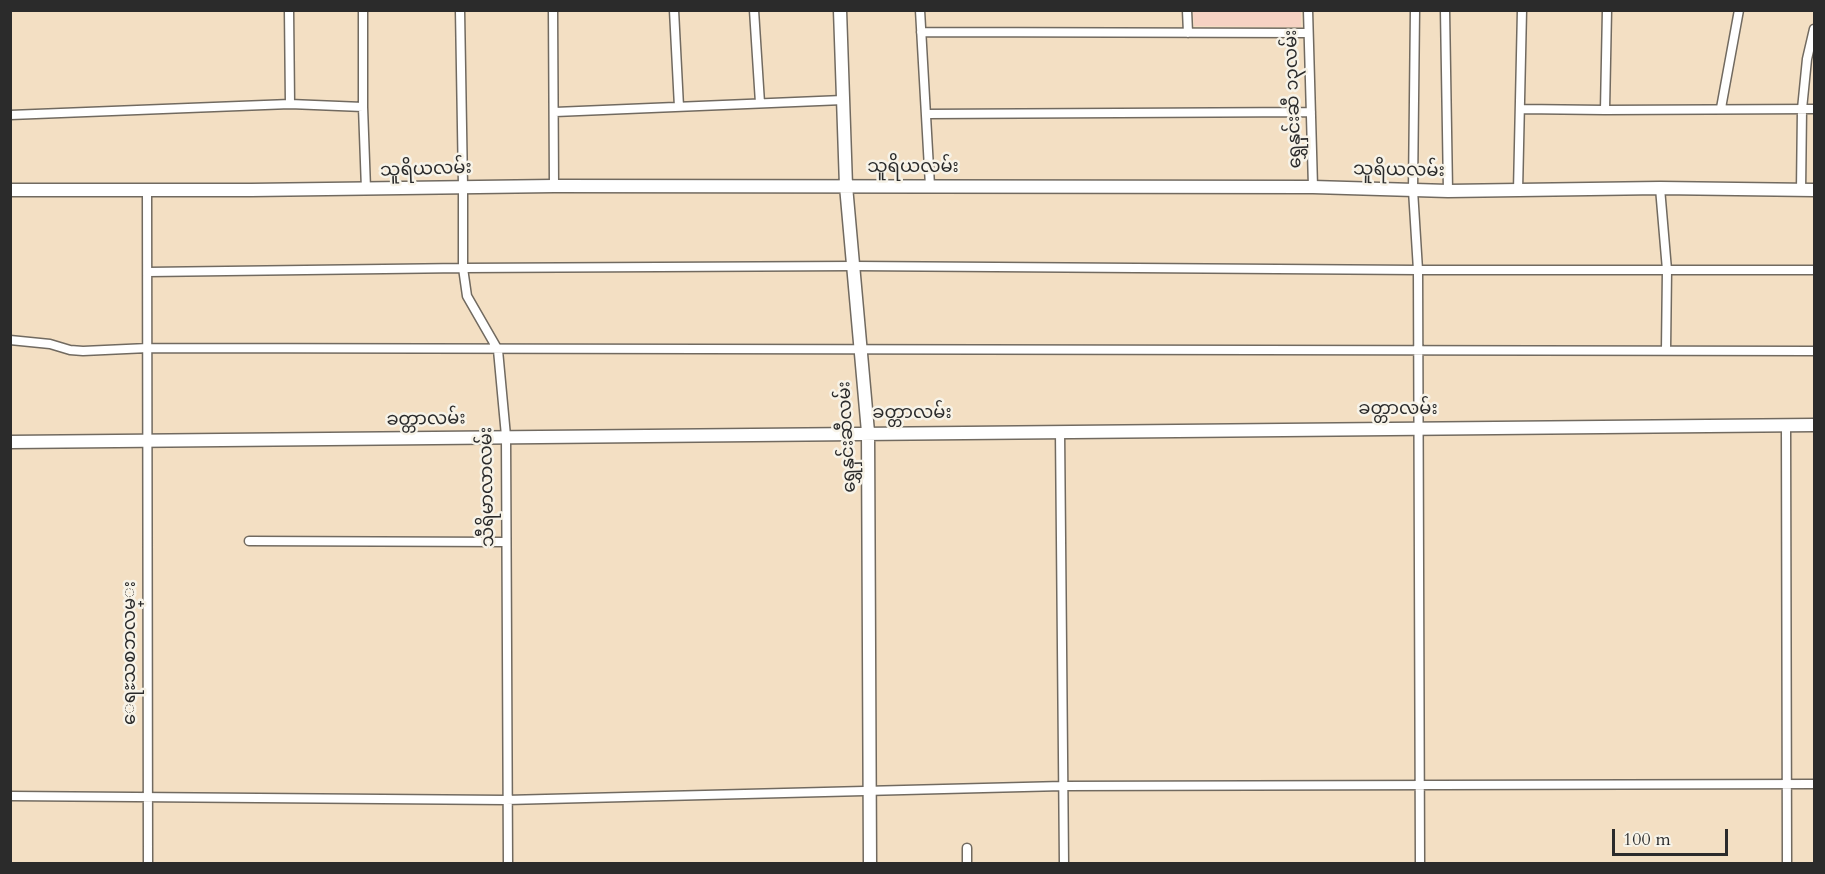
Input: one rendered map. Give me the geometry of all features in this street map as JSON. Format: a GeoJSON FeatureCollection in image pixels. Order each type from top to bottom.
{"type":"FeatureCollection","features":[{"type":"Feature","properties":{"kind":"street"},"geometry":{"type":"LineString","coordinates":[[289,10],[290,104]]}},
{"type":"Feature","properties":{"kind":"street"},"geometry":{"type":"LineString","coordinates":[[363,10],[366,189]]}},
{"type":"Feature","properties":{"kind":"street","name":"သီရိမာလာလမ်း"},"geometry":{"type":"LineString","coordinates":[[460,10],[464,186],[462,268],[467,296],[498,350],[506,436],[508,864]]}},
{"type":"Feature","properties":{"kind":"street"},"geometry":{"type":"LineString","coordinates":[[553,10],[554,186]]}},
{"type":"Feature","properties":{"kind":"street"},"geometry":{"type":"LineString","coordinates":[[674,10],[679,106]]}},
{"type":"Feature","properties":{"kind":"street"},"geometry":{"type":"LineString","coordinates":[[754,10],[760,103]]}},
{"type":"Feature","properties":{"kind":"street","name":"ရွှေနှင်းဆီလမ်း"},"geometry":{"type":"LineString","coordinates":[[840,10],[846,186],[868,432],[870,864]]}},
{"type":"Feature","properties":{"kind":"street"},"geometry":{"type":"LineString","coordinates":[[920,10],[930,186]]}},
{"type":"Feature","properties":{"kind":"street"},"geometry":{"type":"LineString","coordinates":[[1187,10],[1188,33]]}},
{"type":"Feature","properties":{"kind":"street","name":"ရွှေနှင်းဆီ ၁၃လမ်း"},"geometry":{"type":"LineString","coordinates":[[1308,10],[1313,187]]}},
{"type":"Feature","properties":{"kind":"street"},"geometry":{"type":"LineString","coordinates":[[1415,10],[1413,190],[1418,270],[1420,864]]}},
{"type":"Feature","properties":{"kind":"street"},"geometry":{"type":"LineString","coordinates":[[1445,10],[1448,191]]}},
{"type":"Feature","properties":{"kind":"street"},"geometry":{"type":"LineString","coordinates":[[1518,191],[1522,10]]}},
{"type":"Feature","properties":{"kind":"street"},"geometry":{"type":"LineString","coordinates":[[1605,110],[1607,10]]}},
{"type":"Feature","properties":{"kind":"street"},"geometry":{"type":"LineString","coordinates":[[1721,108],[1739,10]]}},
{"type":"Feature","properties":{"kind":"street"},"geometry":{"type":"LineString","coordinates":[[1801,191],[1802,109],[1807,59],[1815,29]]}},
{"type":"Feature","properties":{"kind":"street"},"geometry":{"type":"LineString","coordinates":[[921,32],[1308,33]]}},
{"type":"Feature","properties":{"kind":"street"},"geometry":{"type":"LineString","coordinates":[[555,112],[843,100]]}},
{"type":"Feature","properties":{"kind":"street"},"geometry":{"type":"LineString","coordinates":[[10,115],[290,104],[363,107]]}},
{"type":"Feature","properties":{"kind":"street"},"geometry":{"type":"LineString","coordinates":[[1520,109],[1815,109]]}},
{"type":"Feature","properties":{"kind":"street"},"geometry":{"type":"LineString","coordinates":[[926,114],[1311,112]]}},
{"type":"Feature","properties":{"kind":"street","name":"သူရိယလမ်း"},"geometry":{"type":"LineString","coordinates":[[10,190],[366,189],[464,186],[930,186],[1313,187],[1448,191],[1660,188],[1815,190]]}},
{"type":"Feature","properties":{"kind":"street"},"geometry":{"type":"LineString","coordinates":[[1660,188],[1666,270],[1666,351]]}},
{"type":"Feature","properties":{"kind":"street","name":"ေရႊသစၥာလမ္း"},"geometry":{"type":"LineString","coordinates":[[147,190],[148,864]]}},
{"type":"Feature","properties":{"kind":"street"},"geometry":{"type":"LineString","coordinates":[[148,272],[854,266],[1815,270]]}},
{"type":"Feature","properties":{"kind":"street"},"geometry":{"type":"LineString","coordinates":[[10,340],[50,344],[83,351],[148,348],[1815,351]]}},
{"type":"Feature","properties":{"kind":"street"},"geometry":{"type":"LineString","coordinates":[[1786,425],[1787,864]]}},
{"type":"Feature","properties":{"kind":"street","name":"ခတ္တာလမ်း"},"geometry":{"type":"LineString","coordinates":[[10,442],[868,432],[1815,425]]}},
{"type":"Feature","properties":{"kind":"street"},"geometry":{"type":"LineString","coordinates":[[1060,431],[1064,864]]}},
{"type":"Feature","properties":{"kind":"street"},"geometry":{"type":"LineString","coordinates":[[249,541],[506,542]]}},
{"type":"Feature","properties":{"kind":"street"},"geometry":{"type":"LineString","coordinates":[[10,796],[506,800],[870,789],[1063,786],[1815,784]]}},
{"type":"Feature","properties":{"kind":"street"},"geometry":{"type":"LineString","coordinates":[[967,848],[967,864]]}},
{"type":"Feature","properties":{"kind":"shaded area"},"geometry":{"type":"Polygon","coordinates":[[[1193,11],[1301,11],[1301,27],[1194,26],[1193,11]]]}}]}
